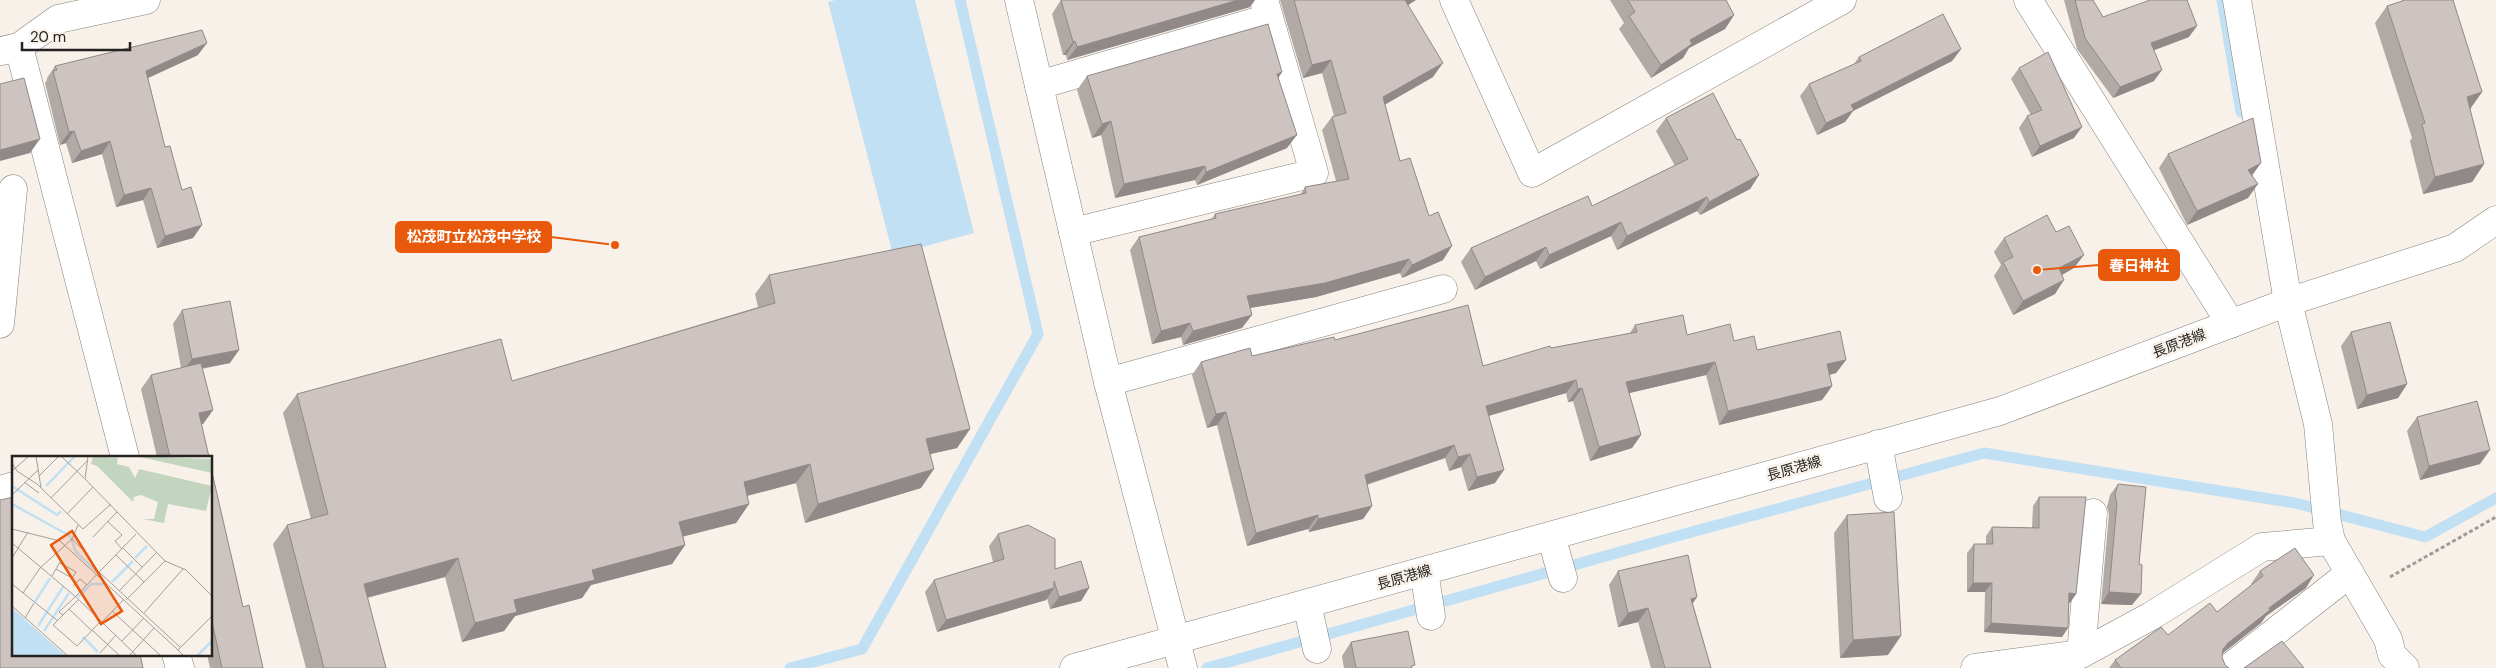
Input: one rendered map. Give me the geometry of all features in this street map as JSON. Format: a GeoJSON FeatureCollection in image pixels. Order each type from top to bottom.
{"type":"FeatureCollection","features":[{"type":"Feature","properties":{"kind":"street"},"geometry":{"type":"LineString","coordinates":[[121,456],[53,177],[9,49],[57,9],[146,0]]}},
{"type":"Feature","properties":{"kind":"street"},"geometry":{"type":"LineString","coordinates":[[1019,0],[1108,382],[1180,656]]}},
{"type":"Feature","properties":{"kind":"street"},"geometry":{"type":"LineString","coordinates":[[1454,0],[1532,173],[1842,0]]}},
{"type":"Feature","properties":{"kind":"street"},"geometry":{"type":"LineString","coordinates":[[2028,0],[2231,324]]}},
{"type":"Feature","properties":{"kind":"street"},"geometry":{"type":"LineString","coordinates":[[2237,0],[2288,302],[2318,424],[2327,522],[2331,541],[2388,639],[2394,664]]}},
{"type":"Feature","properties":{"kind":"street"},"geometry":{"type":"LineString","coordinates":[[1039,85],[1266,9],[1314,173],[1073,232]]}},
{"type":"Feature","properties":{"kind":"street"},"geometry":{"type":"LineString","coordinates":[[0,324],[6,190],[53,177]]}},
{"type":"Feature","properties":{"kind":"street","name":"長原港線"},"geometry":{"type":"LineString","coordinates":[[1074,668],[1180,656],[1307,604],[2000,410],[2288,302],[2454,248],[2496,220]]}},
{"type":"Feature","properties":{"kind":"street"},"geometry":{"type":"LineString","coordinates":[[1108,382],[1443,289]]}},
{"type":"Feature","properties":{"kind":"street"},"geometry":{"type":"LineString","coordinates":[[1878,444],[1888,498]]}},
{"type":"Feature","properties":{"kind":"street"},"geometry":{"type":"LineString","coordinates":[[2082,654],[2093,513]]}},
{"type":"Feature","properties":{"kind":"street"},"geometry":{"type":"LineString","coordinates":[[1551,536],[1563,578]]}},
{"type":"Feature","properties":{"kind":"street"},"geometry":{"type":"LineString","coordinates":[[1975,668],[2082,654],[2151,616],[2262,546],[2331,541]]}},
{"type":"Feature","properties":{"kind":"street"},"geometry":{"type":"LineString","coordinates":[[1424,571],[1430,616]]}},
{"type":"Feature","properties":{"kind":"street"},"geometry":{"type":"LineString","coordinates":[[2229,668],[2355,583]]}},
{"type":"Feature","properties":{"kind":"street"},"geometry":{"type":"LineString","coordinates":[[1307,604],[1317,649]]}},
{"type":"Feature","properties":{"kind":"path"},"geometry":{"type":"LineString","coordinates":[[2355,583],[2496,517]]}},
{"type":"Feature","properties":{"kind":"water"},"geometry":{"type":"Polygon","coordinates":[[[835,0],[915,0],[974,233],[893,255],[828,2],[835,0]]]}},
{"type":"Feature","properties":{"kind":"building"},"geometry":{"type":"Polygon","coordinates":[[[1061,0],[1238,0],[1077,47],[1075,41],[1073,42],[1061,0]]]}},
{"type":"Feature","properties":{"kind":"building"},"geometry":{"type":"Polygon","coordinates":[[[1294,0],[1405,0],[1443,63],[1383,97],[1400,161],[1410,158],[1429,216],[1438,212],[1452,246],[1412,265],[1409,259],[1325,283],[1247,296],[1252,315],[1193,331],[1190,323],[1161,331],[1139,237],[1216,218],[1215,214],[1306,193],[1305,187],[1349,179],[1332,117],[1346,113],[1331,60],[1312,65],[1294,0]]]}},
{"type":"Feature","properties":{"kind":"building"},"geometry":{"type":"Polygon","coordinates":[[[1628,0],[1726,0],[1734,15],[1690,40],[1692,44],[1661,65],[1629,16],[1635,12],[1628,0]]]}},
{"type":"Feature","properties":{"kind":"building"},"geometry":{"type":"Polygon","coordinates":[[[2075,0],[2093,0],[2103,17],[2150,0],[2187,0],[2197,26],[2151,43],[2162,70],[2120,87],[2085,38],[2075,0]]]}},
{"type":"Feature","properties":{"kind":"building"},"geometry":{"type":"Polygon","coordinates":[[[2405,0],[2453,0],[2482,92],[2467,97],[2484,164],[2435,177],[2422,124],[2425,123],[2387,6],[2405,0]]]}},
{"type":"Feature","properties":{"kind":"building"},"geometry":{"type":"Polygon","coordinates":[[[1943,14],[1961,49],[1851,105],[1854,110],[1826,123],[1809,84],[1861,61],[1859,57],[1943,14]]]}},
{"type":"Feature","properties":{"kind":"building"},"geometry":{"type":"Polygon","coordinates":[[[1268,24],[1282,72],[1277,74],[1297,135],[1206,172],[1205,166],[1124,184],[1111,121],[1102,124],[1087,76],[1268,24]]]}},
{"type":"Feature","properties":{"kind":"building"},"geometry":{"type":"Polygon","coordinates":[[[202,30],[207,43],[146,71],[165,147],[170,146],[182,190],[191,187],[202,225],[165,236],[151,188],[124,195],[110,141],[81,151],[74,131],[69,132],[53,71],[57,70],[55,66],[202,30]]]}},
{"type":"Feature","properties":{"kind":"building"},"geometry":{"type":"Polygon","coordinates":[[[2048,52],[2082,127],[2040,146],[2027,116],[2042,110],[2019,68],[2048,52]]]}},
{"type":"Feature","properties":{"kind":"building"},"geometry":{"type":"Polygon","coordinates":[[[24,78],[40,139],[0,150],[0,84],[24,78]]]}},
{"type":"Feature","properties":{"kind":"building"},"geometry":{"type":"Polygon","coordinates":[[[1713,93],[1737,140],[1740,139],[1759,175],[1709,202],[1707,197],[1627,236],[1621,222],[1549,255],[1546,247],[1485,277],[1471,248],[1588,196],[1592,206],[1688,159],[1666,118],[1713,93]]]}},
{"type":"Feature","properties":{"kind":"building"},"geometry":{"type":"Polygon","coordinates":[[[2253,118],[2261,163],[2248,170],[2258,184],[2197,211],[2168,154],[2253,118]]]}},
{"type":"Feature","properties":{"kind":"building"},"geometry":{"type":"Polygon","coordinates":[[[2047,215],[2056,232],[2069,226],[2084,255],[2059,268],[2064,280],[2023,301],[2003,262],[2013,257],[2004,238],[2047,215]]]}},
{"type":"Feature","properties":{"kind":"building"},"geometry":{"type":"Polygon","coordinates":[[[921,244],[970,429],[926,439],[934,469],[818,504],[810,464],[744,482],[749,504],[679,522],[685,545],[592,570],[595,580],[514,600],[517,612],[475,623],[458,558],[364,584],[386,668],[324,668],[287,525],[328,514],[297,394],[501,339],[512,381],[775,303],[769,275],[921,244]]]}},
{"type":"Feature","properties":{"kind":"building"},"geometry":{"type":"Polygon","coordinates":[[[230,301],[239,350],[192,359],[182,310],[230,301]]]}},
{"type":"Feature","properties":{"kind":"building"},"geometry":{"type":"Polygon","coordinates":[[[1468,305],[1483,366],[1550,346],[1551,348],[1637,332],[1635,325],[1683,315],[1687,335],[1730,324],[1734,341],[1754,336],[1757,350],[1840,331],[1846,360],[1827,364],[1832,386],[1728,411],[1715,362],[1626,382],[1641,435],[1599,447],[1582,388],[1578,389],[1576,380],[1486,406],[1504,470],[1477,477],[1470,454],[1458,457],[1454,445],[1365,475],[1372,506],[1318,519],[1318,515],[1256,533],[1226,412],[1216,414],[1201,362],[1250,348],[1252,356],[1334,337],[1335,340],[1468,305]]]}},
{"type":"Feature","properties":{"kind":"building"},"geometry":{"type":"Polygon","coordinates":[[[2390,322],[2407,384],[2367,395],[2351,332],[2390,322]]]}},
{"type":"Feature","properties":{"kind":"building"},"geometry":{"type":"Polygon","coordinates":[[[201,363],[213,410],[199,413],[209,456],[170,456],[151,375],[201,363]]]}},
{"type":"Feature","properties":{"kind":"building"},"geometry":{"type":"Polygon","coordinates":[[[2477,401],[2490,450],[2429,466],[2417,417],[2477,401]]]}},
{"type":"Feature","properties":{"kind":"building"},"geometry":{"type":"Polygon","coordinates":[[[212,472],[243,607],[249,605],[263,668],[222,668],[212,622],[212,472]]]}},
{"type":"Feature","properties":{"kind":"building"},"geometry":{"type":"Polygon","coordinates":[[[2118,484],[2146,487],[2139,564],[2142,565],[2141,594],[2109,592],[2117,503],[2115,495],[2118,484]]]}},
{"type":"Feature","properties":{"kind":"building"},"geometry":{"type":"Polygon","coordinates":[[[12,497],[12,656],[140,656],[143,668],[0,668],[0,500],[12,497]]]}},
{"type":"Feature","properties":{"kind":"building"},"geometry":{"type":"Polygon","coordinates":[[[2039,497],[2086,497],[2076,594],[2069,593],[2068,628],[1991,623],[1992,583],[1973,583],[1974,544],[1993,544],[1992,527],[2039,528],[2039,497]]]}},
{"type":"Feature","properties":{"kind":"building"},"geometry":{"type":"Polygon","coordinates":[[[1894,512],[1901,636],[1853,640],[1847,515],[1894,512]]]}},
{"type":"Feature","properties":{"kind":"building"},"geometry":{"type":"Polygon","coordinates":[[[1028,525],[1055,539],[1055,569],[1081,561],[1089,588],[1059,597],[1054,581],[1054,588],[946,620],[934,580],[1004,559],[998,534],[1028,525]]]}},
{"type":"Feature","properties":{"kind":"building"},"geometry":{"type":"Polygon","coordinates":[[[2295,548],[2314,575],[2269,608],[2270,610],[2228,643],[2223,649],[2222,657],[2225,665],[2229,668],[2121,668],[2115,660],[2161,627],[2168,635],[2210,603],[2217,612],[2263,576],[2260,571],[2295,548]]]}},
{"type":"Feature","properties":{"kind":"building"},"geometry":{"type":"Polygon","coordinates":[[[1688,555],[1697,597],[1691,599],[1711,668],[1665,668],[1648,608],[1628,613],[1618,571],[1688,555]]]}},
{"type":"Feature","properties":{"kind":"building"},"geometry":{"type":"Polygon","coordinates":[[[1408,631],[1415,665],[1411,666],[1412,668],[1356,668],[1351,642],[1408,631]]]}},
{"type":"Feature","properties":{"kind":"building"},"geometry":{"type":"Polygon","coordinates":[[[2282,641],[2304,668],[2244,668],[2282,641]]]}},
{"type":"Feature","properties":{"kind":"waterway"},"geometry":{"type":"LineString","coordinates":[[790,668],[862,649],[1038,334],[960,0]]}},
{"type":"Feature","properties":{"kind":"waterway"},"geometry":{"type":"LineString","coordinates":[[2222,0],[2241,112]]}},
{"type":"Feature","properties":{"kind":"waterway"},"geometry":{"type":"LineString","coordinates":[[1207,668],[1677,536],[1984,453],[2295,503],[2425,537],[2496,498]]}},
{"type":"Feature","properties":{"kind":"place","name":"松茂町立松茂中学校"},"geometry":{"type":"Point","coordinates":[615,245]}},
{"type":"Feature","properties":{"kind":"place","name":"春日神社"},"geometry":{"type":"Point","coordinates":[2037,270]}}]}
